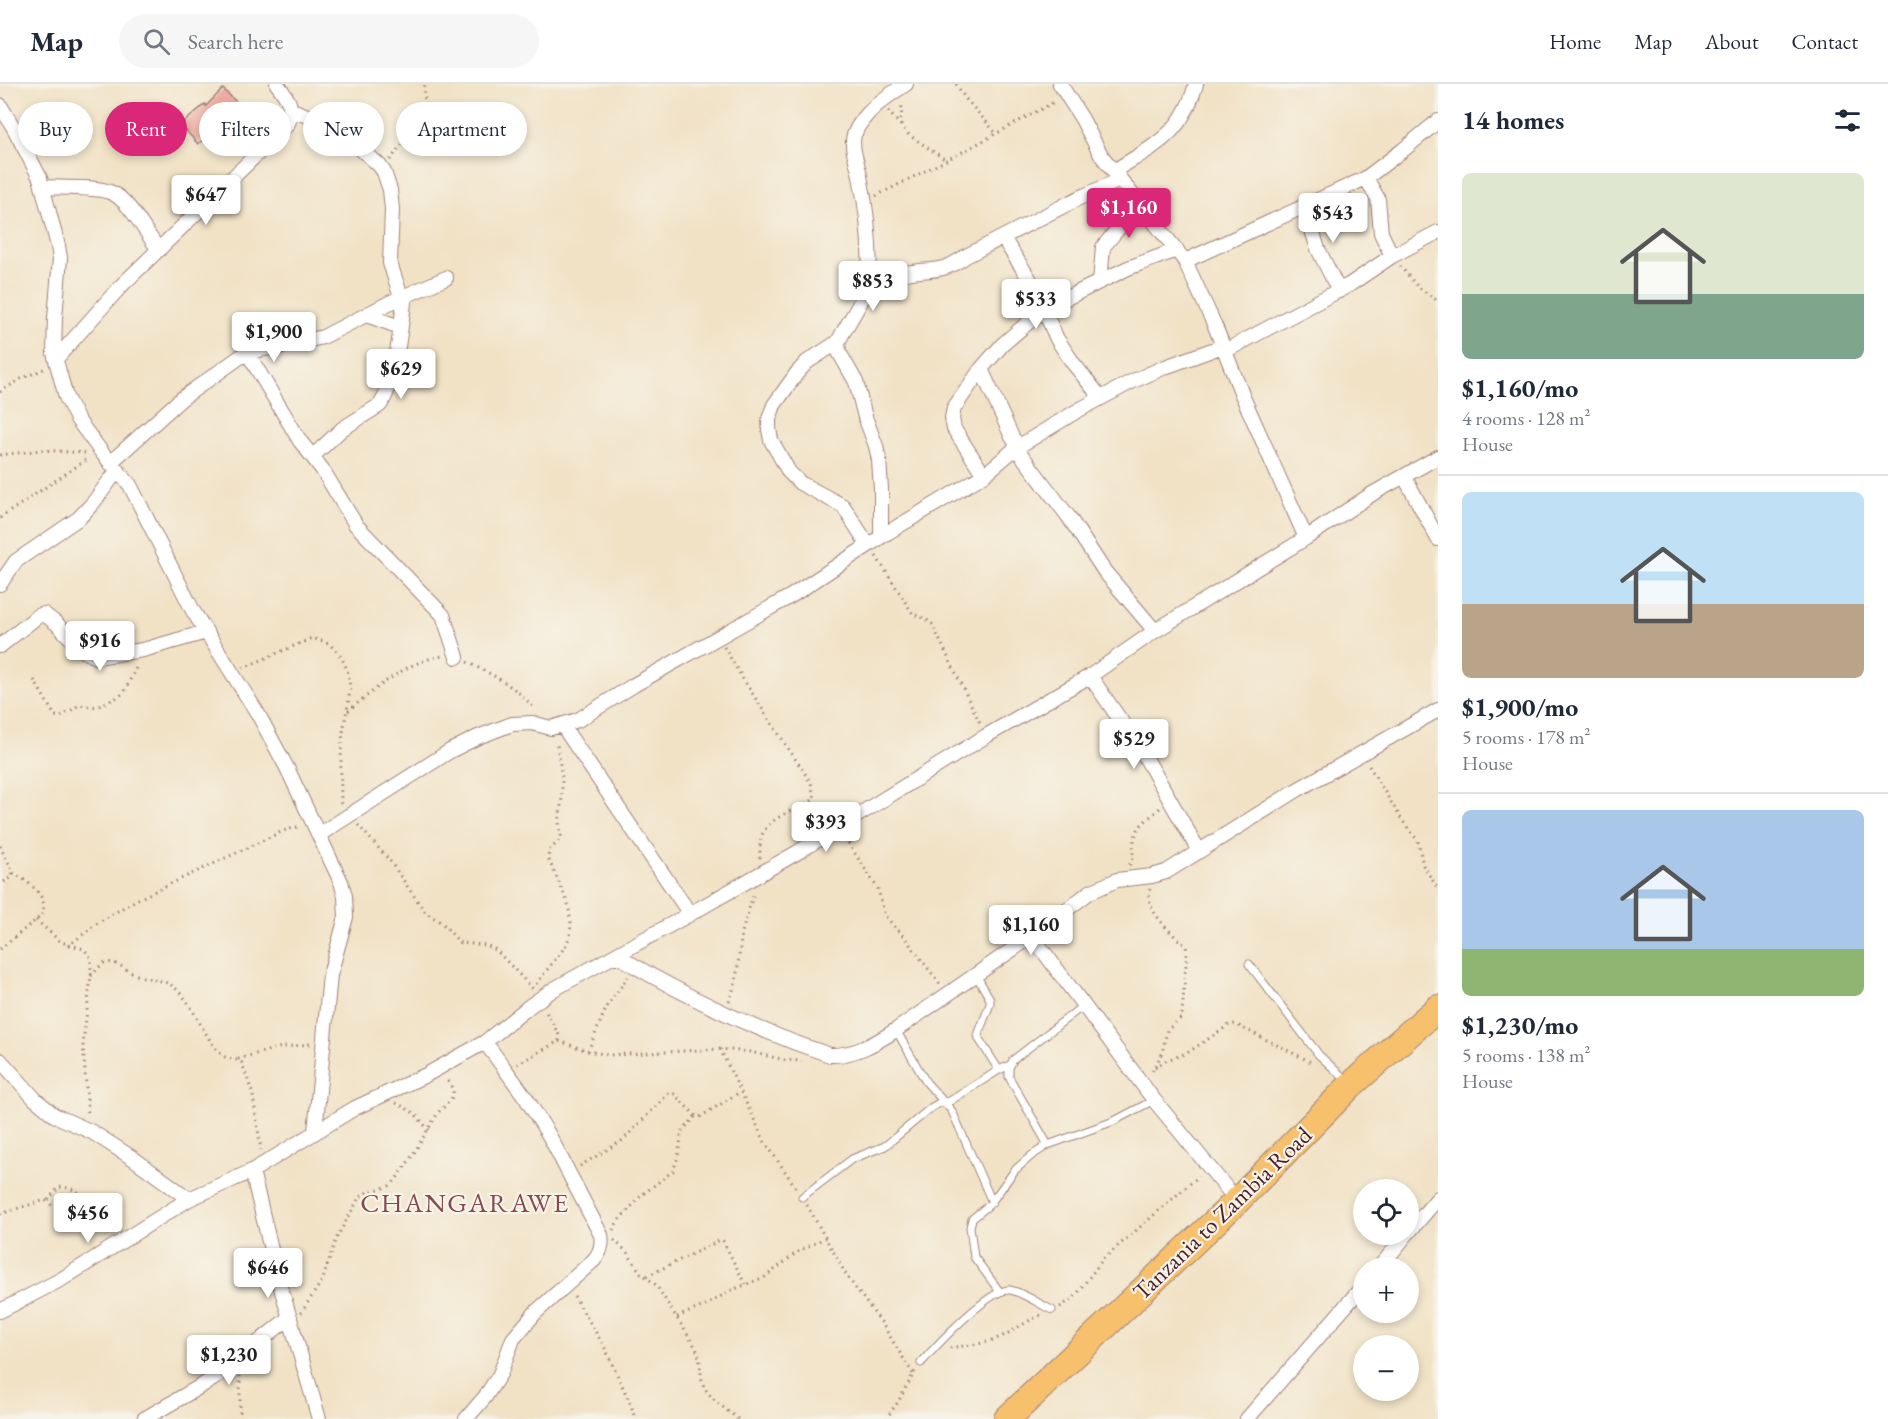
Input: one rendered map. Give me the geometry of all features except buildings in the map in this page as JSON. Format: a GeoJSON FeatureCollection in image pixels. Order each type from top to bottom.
{"type":"FeatureCollection","features":[{"type":"Feature","properties":{"kind":"highway","name":"Tanzania to Zambia Road"},"geometry":{"type":"LineString","coordinates":[[1007,1419],[1237,1201],[1351,1085],[1438,1008]]}},
{"type":"Feature","properties":{"kind":"street"},"geometry":{"type":"LineString","coordinates":[[56,362],[120,287],[287,125],[292,117],[292,110],[277,84]]}},
{"type":"Feature","properties":{"kind":"street"},"geometry":{"type":"LineString","coordinates":[[869,285],[897,275],[940,270],[1079,198],[1117,175],[1162,141],[1177,126],[1192,98],[1196,84]]}},
{"type":"Feature","properties":{"kind":"street"},"geometry":{"type":"LineString","coordinates":[[868,545],[849,512],[843,506],[800,483],[789,472],[771,440],[769,420],[774,405],[796,373],[807,362],[838,342],[869,285],[869,243],[860,176],[853,147],[854,136],[860,124],[904,85]]}},
{"type":"Feature","properties":{"kind":"street"},"geometry":{"type":"LineString","coordinates":[[1064,90],[1101,155],[1181,256],[1199,290],[1243,398],[1306,538]]}},
{"type":"Feature","properties":{"kind":"street"},"geometry":{"type":"LineString","coordinates":[[0,105],[40,178],[58,246],[60,258],[54,353],[66,396],[77,419],[130,485],[193,610],[258,714],[287,768],[341,882],[346,908],[344,925],[330,975],[315,1132]]}},
{"type":"Feature","properties":{"kind":"street"},"geometry":{"type":"LineString","coordinates":[[292,110],[324,122],[353,142],[382,171],[390,190],[392,209],[390,263],[403,296],[392,377],[384,399],[380,405],[342,429],[313,456]]}},
{"type":"Feature","properties":{"kind":"street"},"geometry":{"type":"LineString","coordinates":[[984,475],[954,429],[952,418],[954,408],[981,369],[1003,344],[1044,309],[1128,268],[1181,256],[1276,220],[1366,178],[1438,121]]}},
{"type":"Feature","properties":{"kind":"street"},"geometry":{"type":"LineString","coordinates":[[1366,178],[1378,199],[1380,233],[1392,256]]}},
{"type":"Feature","properties":{"kind":"street"},"geometry":{"type":"LineString","coordinates":[[43,187],[112,192],[128,206],[159,250]]}},
{"type":"Feature","properties":{"kind":"street"},"geometry":{"type":"LineString","coordinates":[[1100,282],[1103,247],[1127,218],[1131,210],[1132,195]]}},
{"type":"Feature","properties":{"kind":"street"},"geometry":{"type":"LineString","coordinates":[[1304,206],[1318,249],[1339,291]]}},
{"type":"Feature","properties":{"kind":"street"},"geometry":{"type":"LineString","coordinates":[[317,828],[340,822],[450,751],[478,737],[512,724],[532,723],[556,727],[578,720],[634,685],[791,596],[868,545],[984,475],[1018,448],[1101,398],[1165,367],[1224,348],[1339,291],[1392,256],[1438,232]]}},
{"type":"Feature","properties":{"kind":"street"},"geometry":{"type":"LineString","coordinates":[[1003,238],[1032,283],[1057,339],[1101,398]]}},
{"type":"Feature","properties":{"kind":"street"},"geometry":{"type":"LineString","coordinates":[[0,584],[16,561],[79,518],[93,503],[114,467],[181,399],[247,352],[323,337],[403,296],[446,278]]}},
{"type":"Feature","properties":{"kind":"street"},"geometry":{"type":"LineString","coordinates":[[366,315],[400,327]]}},
{"type":"Feature","properties":{"kind":"street"},"geometry":{"type":"LineString","coordinates":[[838,342],[839,352],[856,382],[879,460],[881,537]]}},
{"type":"Feature","properties":{"kind":"street"},"geometry":{"type":"LineString","coordinates":[[247,352],[300,441],[313,456],[356,525],[443,615],[458,657]]}},
{"type":"Feature","properties":{"kind":"street"},"geometry":{"type":"LineString","coordinates":[[981,369],[1018,448],[1068,516],[1105,572],[1155,631]]}},
{"type":"Feature","properties":{"kind":"street"},"geometry":{"type":"LineString","coordinates":[[0,1311],[62,1280],[189,1199],[257,1167],[355,1108],[438,1068],[484,1042],[539,999],[760,874],[986,735],[1090,676],[1155,631],[1306,538],[1372,494],[1438,457]]}},
{"type":"Feature","properties":{"kind":"street"},"geometry":{"type":"LineString","coordinates":[[1404,476],[1438,539]]}},
{"type":"Feature","properties":{"kind":"street"},"geometry":{"type":"LineString","coordinates":[[0,646],[7,634],[44,614],[82,650],[96,657],[143,650],[206,632]]}},
{"type":"Feature","properties":{"kind":"street"},"geometry":{"type":"LineString","coordinates":[[1090,676],[1143,753],[1199,851]]}},
{"type":"Feature","properties":{"kind":"street"},"geometry":{"type":"LineString","coordinates":[[616,955],[669,987],[728,1016],[830,1055],[857,1051],[896,1030],[1032,936],[1090,892],[1117,880],[1166,872],[1298,790],[1438,710]]}},
{"type":"Feature","properties":{"kind":"street"},"geometry":{"type":"LineString","coordinates":[[556,727],[690,914]]}},
{"type":"Feature","properties":{"kind":"street"},"geometry":{"type":"LineString","coordinates":[[1032,936],[1154,1100],[1237,1201]]}},
{"type":"Feature","properties":{"kind":"street"},"geometry":{"type":"LineString","coordinates":[[466,1419],[485,1397],[500,1374],[513,1339],[536,1312],[594,1260],[600,1252],[602,1242],[601,1235],[550,1137],[506,1070],[484,1042]]}},
{"type":"Feature","properties":{"kind":"street"},"geometry":{"type":"LineString","coordinates":[[0,1060],[5,1075],[54,1115],[92,1132],[189,1199]]}},
{"type":"Feature","properties":{"kind":"street"},"geometry":{"type":"LineString","coordinates":[[257,1167],[277,1274],[319,1419]]}},
{"type":"Feature","properties":{"kind":"street"},"geometry":{"type":"LineString","coordinates":[[1419,1221],[1438,1198]]}},
{"type":"Feature","properties":{"kind":"street"},"geometry":{"type":"LineString","coordinates":[[1388,1257],[1398,1245]]}},
{"type":"Feature","properties":{"kind":"street"},"geometry":{"type":"LineString","coordinates":[[1247,1419],[1353,1298]]}},
{"type":"Feature","properties":{"kind":"street"},"geometry":{"type":"LineString","coordinates":[[144,1419],[213,1379],[291,1320]]}},
{"type":"Feature","properties":{"kind":"lane"},"geometry":{"type":"LineString","coordinates":[[1249,964],[1327,1063],[1351,1085]]}},
{"type":"Feature","properties":{"kind":"lane"},"geometry":{"type":"LineString","coordinates":[[976,975],[990,999],[978,1035],[999,1070]]}},
{"type":"Feature","properties":{"kind":"lane"},"geometry":{"type":"LineString","coordinates":[[1048,1145],[1010,1077],[1010,1065],[1013,1060],[1084,1005]]}},
{"type":"Feature","properties":{"kind":"lane"},"geometry":{"type":"LineString","coordinates":[[896,1030],[926,1082],[952,1112],[992,1202]]}},
{"type":"Feature","properties":{"kind":"lane"},"geometry":{"type":"LineString","coordinates":[[802,1197],[852,1159],[885,1146],[926,1111],[942,1102],[950,1101],[1010,1065]]}},
{"type":"Feature","properties":{"kind":"lane"},"geometry":{"type":"LineString","coordinates":[[1000,1292],[974,1257],[970,1227],[972,1219],[992,1202],[1022,1163],[1048,1145],[1113,1121],[1154,1100]]}},
{"type":"Feature","properties":{"kind":"lane"},"geometry":{"type":"LineString","coordinates":[[921,1363],[956,1325],[1000,1292],[1013,1291],[1052,1310]]}},
{"type":"Feature","properties":{"kind":"path"},"geometry":{"type":"LineString","coordinates":[[382,171],[412,131],[425,108],[424,84]]}},
{"type":"Feature","properties":{"kind":"path"},"geometry":{"type":"LineString","coordinates":[[956,84],[965,98],[996,133]]}},
{"type":"Feature","properties":{"kind":"path"},"geometry":{"type":"LineString","coordinates":[[901,128],[904,85]]}},
{"type":"Feature","properties":{"kind":"path"},"geometry":{"type":"LineString","coordinates":[[864,202],[996,133],[1064,90]]}},
{"type":"Feature","properties":{"kind":"path"},"geometry":{"type":"LineString","coordinates":[[881,103],[901,128],[946,160]]}},
{"type":"Feature","properties":{"kind":"path"},"geometry":{"type":"LineString","coordinates":[[1392,256],[1412,281],[1438,301]]}},
{"type":"Feature","properties":{"kind":"path"},"geometry":{"type":"LineString","coordinates":[[0,392],[56,362]]}},
{"type":"Feature","properties":{"kind":"path"},"geometry":{"type":"LineString","coordinates":[[0,455],[42,450],[95,454],[0,518]]}},
{"type":"Feature","properties":{"kind":"path"},"geometry":{"type":"LineString","coordinates":[[868,545],[913,614],[932,624],[960,686],[986,735]]}},
{"type":"Feature","properties":{"kind":"path"},"geometry":{"type":"LineString","coordinates":[[718,638],[751,693],[811,783],[814,794],[813,800],[773,821],[764,831],[760,845],[760,874],[742,932],[736,981],[729,999],[728,1016]]}},
{"type":"Feature","properties":{"kind":"path"},"geometry":{"type":"LineString","coordinates":[[233,673],[310,639],[322,640],[335,649],[345,663],[350,686],[343,733],[340,822],[356,824],[360,827],[390,861],[425,912],[442,923],[458,942],[486,945],[496,950],[536,992],[539,978],[565,947],[570,936],[571,923],[568,903],[548,858],[549,850],[561,836],[559,823],[562,797],[556,727],[522,694],[458,657],[441,656],[410,667],[391,678],[348,711]]}},
{"type":"Feature","properties":{"kind":"path"},"geometry":{"type":"LineString","coordinates":[[34,681],[55,716],[63,717],[79,705],[97,707],[120,696],[132,678],[143,650]]}},
{"type":"Feature","properties":{"kind":"path"},"geometry":{"type":"LineString","coordinates":[[1362,754],[1402,820],[1418,841],[1423,865],[1438,889]]}},
{"type":"Feature","properties":{"kind":"path"},"geometry":{"type":"LineString","coordinates":[[1117,880],[1119,874],[1132,861],[1137,831],[1159,810],[1167,795]]}},
{"type":"Feature","properties":{"kind":"path"},"geometry":{"type":"LineString","coordinates":[[838,827],[878,889],[885,916],[950,993]]}},
{"type":"Feature","properties":{"kind":"path"},"geometry":{"type":"LineString","coordinates":[[68,946],[99,922],[136,900],[283,831],[317,828]]}},
{"type":"Feature","properties":{"kind":"path"},"geometry":{"type":"LineString","coordinates":[[0,846],[13,873],[32,885],[44,906],[43,913],[0,950]]}},
{"type":"Feature","properties":{"kind":"path"},"geometry":{"type":"LineString","coordinates":[[1143,1084],[1162,1054],[1167,1030],[1182,1016],[1186,946],[1175,938],[1155,913],[1149,899],[1150,890],[1166,872]]}},
{"type":"Feature","properties":{"kind":"path"},"geometry":{"type":"LineString","coordinates":[[0,884],[11,878],[13,873]]}},
{"type":"Feature","properties":{"kind":"path"},"geometry":{"type":"LineString","coordinates":[[36,920],[60,941],[88,953],[91,960],[83,1044],[86,1103],[92,1132]]}},
{"type":"Feature","properties":{"kind":"path"},"geometry":{"type":"LineString","coordinates":[[91,976],[103,963],[113,962],[137,975],[170,984],[180,992],[215,1048],[225,1058],[236,1059],[277,1048],[324,1043]]}},
{"type":"Feature","properties":{"kind":"path"},"geometry":{"type":"LineString","coordinates":[[588,1051],[607,1006],[635,966]]}},
{"type":"Feature","properties":{"kind":"path"},"geometry":{"type":"LineString","coordinates":[[506,1070],[559,1041],[559,1035],[539,999]]}},
{"type":"Feature","properties":{"kind":"path"},"geometry":{"type":"LineString","coordinates":[[1154,1068],[1167,1060],[1187,1053],[1229,1025],[1235,1024],[1309,1061],[1327,1063]]}},
{"type":"Feature","properties":{"kind":"path"},"geometry":{"type":"LineString","coordinates":[[559,1041],[588,1051],[618,1055],[720,1049],[750,1052],[785,1060],[806,1061]]}},
{"type":"Feature","properties":{"kind":"path"},"geometry":{"type":"LineString","coordinates":[[720,1049],[765,1142],[802,1197],[854,1288],[881,1322],[913,1374]]}},
{"type":"Feature","properties":{"kind":"path"},"geometry":{"type":"LineString","coordinates":[[236,1059],[242,1063],[253,1095],[257,1167]]}},
{"type":"Feature","properties":{"kind":"path"},"geometry":{"type":"LineString","coordinates":[[291,1320],[302,1311],[317,1290],[336,1239],[359,1198],[366,1193],[392,1184],[405,1168],[437,1114],[450,1101],[453,1095],[451,1084],[438,1068]]}},
{"type":"Feature","properties":{"kind":"path"},"geometry":{"type":"LineString","coordinates":[[738,1419],[713,1398],[704,1387],[701,1358],[656,1285],[634,1265],[619,1243],[609,1238],[618,1221],[643,1194],[673,1171],[678,1157],[682,1131],[696,1116],[705,1115],[741,1092]]}},
{"type":"Feature","properties":{"kind":"path"},"geometry":{"type":"LineString","coordinates":[[568,1174],[623,1140],[668,1094],[674,1094],[696,1116]]}},
{"type":"Feature","properties":{"kind":"path"},"geometry":{"type":"LineString","coordinates":[[383,1095],[414,1113],[429,1130]]}},
{"type":"Feature","properties":{"kind":"path"},"geometry":{"type":"LineString","coordinates":[[48,1200],[55,1190],[63,1187],[77,1191],[127,1238]]}},
{"type":"Feature","properties":{"kind":"path"},"geometry":{"type":"LineString","coordinates":[[0,1214],[42,1200],[48,1200],[59,1210],[96,1209]]}},
{"type":"Feature","properties":{"kind":"path"},"geometry":{"type":"LineString","coordinates":[[677,1317],[773,1272],[800,1251],[825,1237]]}},
{"type":"Feature","properties":{"kind":"path"},"geometry":{"type":"LineString","coordinates":[[646,1277],[721,1240],[745,1284]]}},
{"type":"Feature","properties":{"kind":"path"},"geometry":{"type":"LineString","coordinates":[[567,1284],[604,1346],[635,1419]]}},
{"type":"Feature","properties":{"kind":"path"},"geometry":{"type":"LineString","coordinates":[[239,1359],[240,1419]]}},
{"type":"Feature","properties":{"kind":"district","name":"CHANGARAWE"},"geometry":{"type":"Point","coordinates":[465,1202]}}]}
